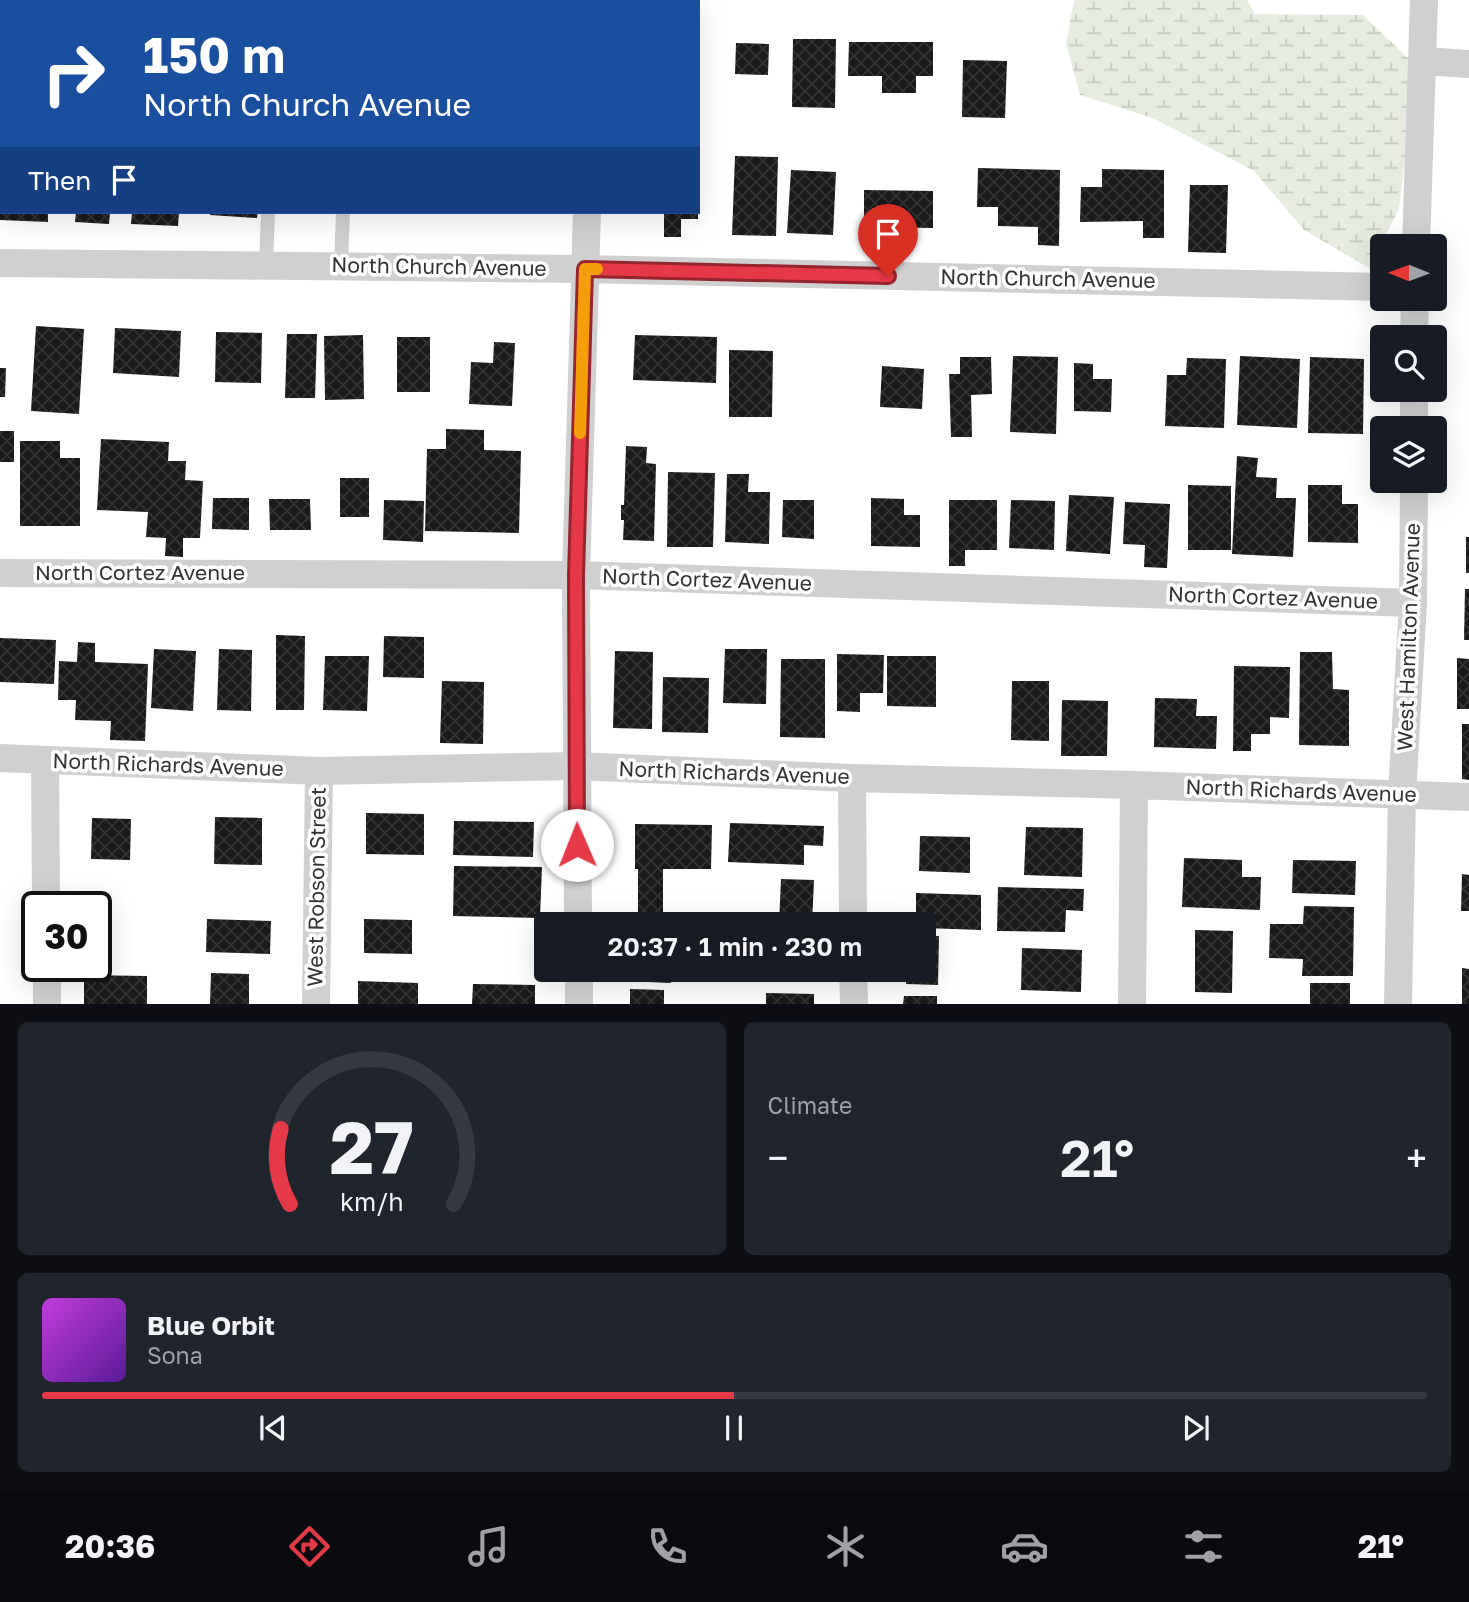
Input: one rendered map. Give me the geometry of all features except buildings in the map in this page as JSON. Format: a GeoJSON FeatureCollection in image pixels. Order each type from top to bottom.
{"type":"FeatureCollection","features":[{"type":"Feature","properties":{"kind":"street"},"geometry":{"type":"LineString","coordinates":[[1416,234],[1424,0]]}},
{"type":"Feature","properties":{"kind":"street"},"geometry":{"type":"LineString","coordinates":[[1423,61],[1469,64]]}},
{"type":"Feature","properties":{"kind":"street"},"geometry":{"type":"LineString","coordinates":[[578,912],[576,575],[587,214]]}},
{"type":"Feature","properties":{"kind":"street","name":"North Church Avenue"},"geometry":{"type":"LineString","coordinates":[[0,262],[585,269],[1370,287]]}},
{"type":"Feature","properties":{"kind":"street","name":"West Hamilton Avenue"},"geometry":{"type":"LineString","coordinates":[[1398,1003],[1402,794],[1413,603],[1414,493]]}},
{"type":"Feature","properties":{"kind":"street","name":"North Cortez Avenue"},"geometry":{"type":"LineString","coordinates":[[0,573],[576,575],[1413,603]]}},
{"type":"Feature","properties":{"kind":"street","name":"North Richards Avenue"},"geometry":{"type":"LineString","coordinates":[[0,758],[319,771],[576,766],[852,778],[1469,797]]}},
{"type":"Feature","properties":{"kind":"street"},"geometry":{"type":"LineString","coordinates":[[45,760],[46,891]]}},
{"type":"Feature","properties":{"kind":"street","name":"West Robson Street"},"geometry":{"type":"LineString","coordinates":[[316,1003],[319,771]]}},
{"type":"Feature","properties":{"kind":"street"},"geometry":{"type":"LineString","coordinates":[[852,778],[853,912]]}},
{"type":"Feature","properties":{"kind":"street"},"geometry":{"type":"LineString","coordinates":[[1132,1003],[1134,785]]}},
{"type":"Feature","properties":{"kind":"street"},"geometry":{"type":"LineString","coordinates":[[47,982],[47,1003]]}},
{"type":"Feature","properties":{"kind":"street"},"geometry":{"type":"LineString","coordinates":[[579,982],[579,1003]]}},
{"type":"Feature","properties":{"kind":"street"},"geometry":{"type":"LineString","coordinates":[[853,982],[854,1003]]}},
{"type":"Feature","properties":{"kind":"lane"},"geometry":{"type":"LineString","coordinates":[[266,265],[268,214]]}},
{"type":"Feature","properties":{"kind":"lane"},"geometry":{"type":"LineString","coordinates":[[341,266],[343,214]]}},
{"type":"Feature","properties":{"kind":"green space"},"geometry":{"type":"Polygon","coordinates":[[[1074,0],[1247,0],[1255,14],[1363,15],[1409,59],[1405,158],[1399,209],[1386,234],[1370,234],[1369,268],[1304,230],[1254,171],[1153,118],[1080,95],[1066,43],[1074,0]]]}},
{"type":"Feature","properties":{"kind":"slow traffic"},"geometry":{"type":"LineString","coordinates":[[580,433],[585,269],[597,269]]}},
{"type":"Feature","properties":{"kind":"route"},"geometry":{"type":"LineString","coordinates":[[577,845],[576,575],[585,269],[888,276]]}}]}
